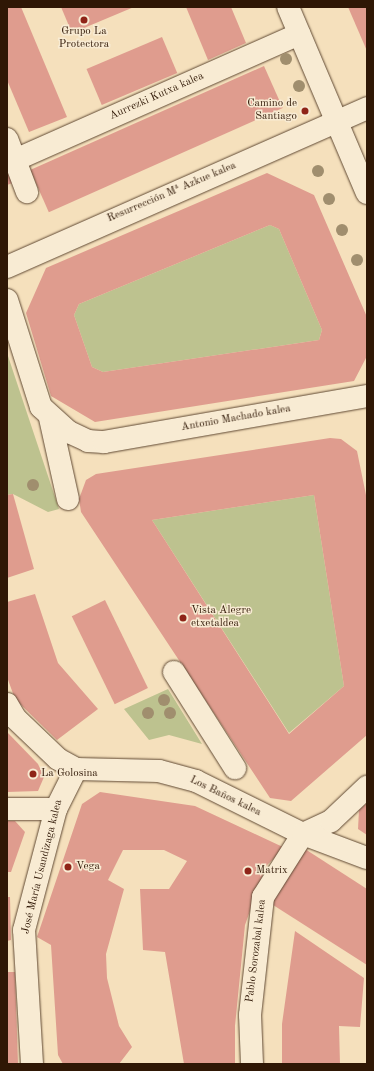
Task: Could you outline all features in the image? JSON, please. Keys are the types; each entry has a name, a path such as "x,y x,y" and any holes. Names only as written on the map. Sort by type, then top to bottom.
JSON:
{"street":[{"path":"288,7 367,193"},
{"name":"Aurrezki Kutxa kalea","path":"15,160 299,34"},
{"name":"Resurrección Mª Azkue kalea","path":"7,267 367,108"},
{"path":"7,139 27,192"},
{"path":"7,300 36,394 41,407 50,418 68,499"},
{"name":"Antonio Machado kalea","path":"50,418 88,441 104,442 367,396"},
{"path":"174,672 235,768"},
{"name":"Los Baños kalea","path":"7,704 15,718 58,759 76,769 158,771 196,781 303,834 367,858"},
{"name":"José María Usandizaga kalea","path":"32,1064 24,930 56,809 66,784 76,769"},
{"path":"303,834 331,821 367,787"},
{"path":"7,809 56,809"},
{"name":"Pablo Sorozabal kalea","path":"252,1064 250,1015 263,897 303,834"}],"green space":[{"path":"270,225 279,229 322,330 319,340 103,372 92,367 74,315 79,304"},
{"path":"7,353 59,509 48,512 13,494 7,495"},
{"path":"314,495 344,686 289,733 152,520"},
{"path":"168,689 202,744 169,735 149,740 124,709"}],"building":[{"path":"7,7 21,7 67,117 29,132 7,80"},
{"name":"Grupo La Protectora","path":"61,7 134,7 72,33"},
{"path":"186,7 231,7 246,43 208,60"},
{"path":"348,7 367,7 367,51"},
{"path":"162,37 177,73 102,105 87,69"},
{"path":"264,66 283,108 49,212 30,170"},
{"path":"7,162 15,182 7,185"},
{"path":"267,173 314,195 367,317 367,356 354,381 95,422 51,396 26,313 46,268","holes":["270,225 279,229 322,330 319,340 103,372 92,367 74,315 79,304"]},
{"name":"Vista Alegre etxetaldea","path":"330,438 341,439 357,451 367,500 367,735 291,801 270,798 81,512 79,499 86,480 96,474","holes":["314,495 344,686 289,734 152,520"]},
{"path":"13,494 34,569 7,578 7,495"},
{"path":"35,594 58,663 98,709 57,740 15,699 7,677 7,602"},
{"path":"105,600 148,688 115,704 72,616"},
{"path":"7,732 38,764 44,777 38,791 7,792"},
{"path":"100,792 195,806 285,848 266,866 245,925 235,1026 235,1064 184,1064 165,952 143,950 140,889 169,889 187,861 164,850 123,850 108,880 124,889 106,954 107,978 119,1026 132,1047 119,1064 63,1064 58,1055 51,945 37,937 82,804"},
{"path":"367,803 367,835 358,829 359,810"},
{"path":"7,821 15,821 25,832 11,872 7,872"},
{"path":"305,849 367,889 367,965 270,903"},
{"path":"7,897 10,897 11,940 7,941"},
{"path":"295,931 364,978 360,1027 339,1026 340,1064 282,1064 282,1024"},
{"path":"7,972 15,972 18,1064 7,1064"}],"place":[{"name":"Grupo La Protectora","path":"84,20"},
{"name":"Camino de Santiago","path":"305,111"},
{"name":"Vista Alegre etxetaldea","path":"183,618"},
{"name":"La Golosina","path":"33,774"},
{"name":"Vega","path":"68,867"},
{"name":"Matrix","path":"248,871"}]}
